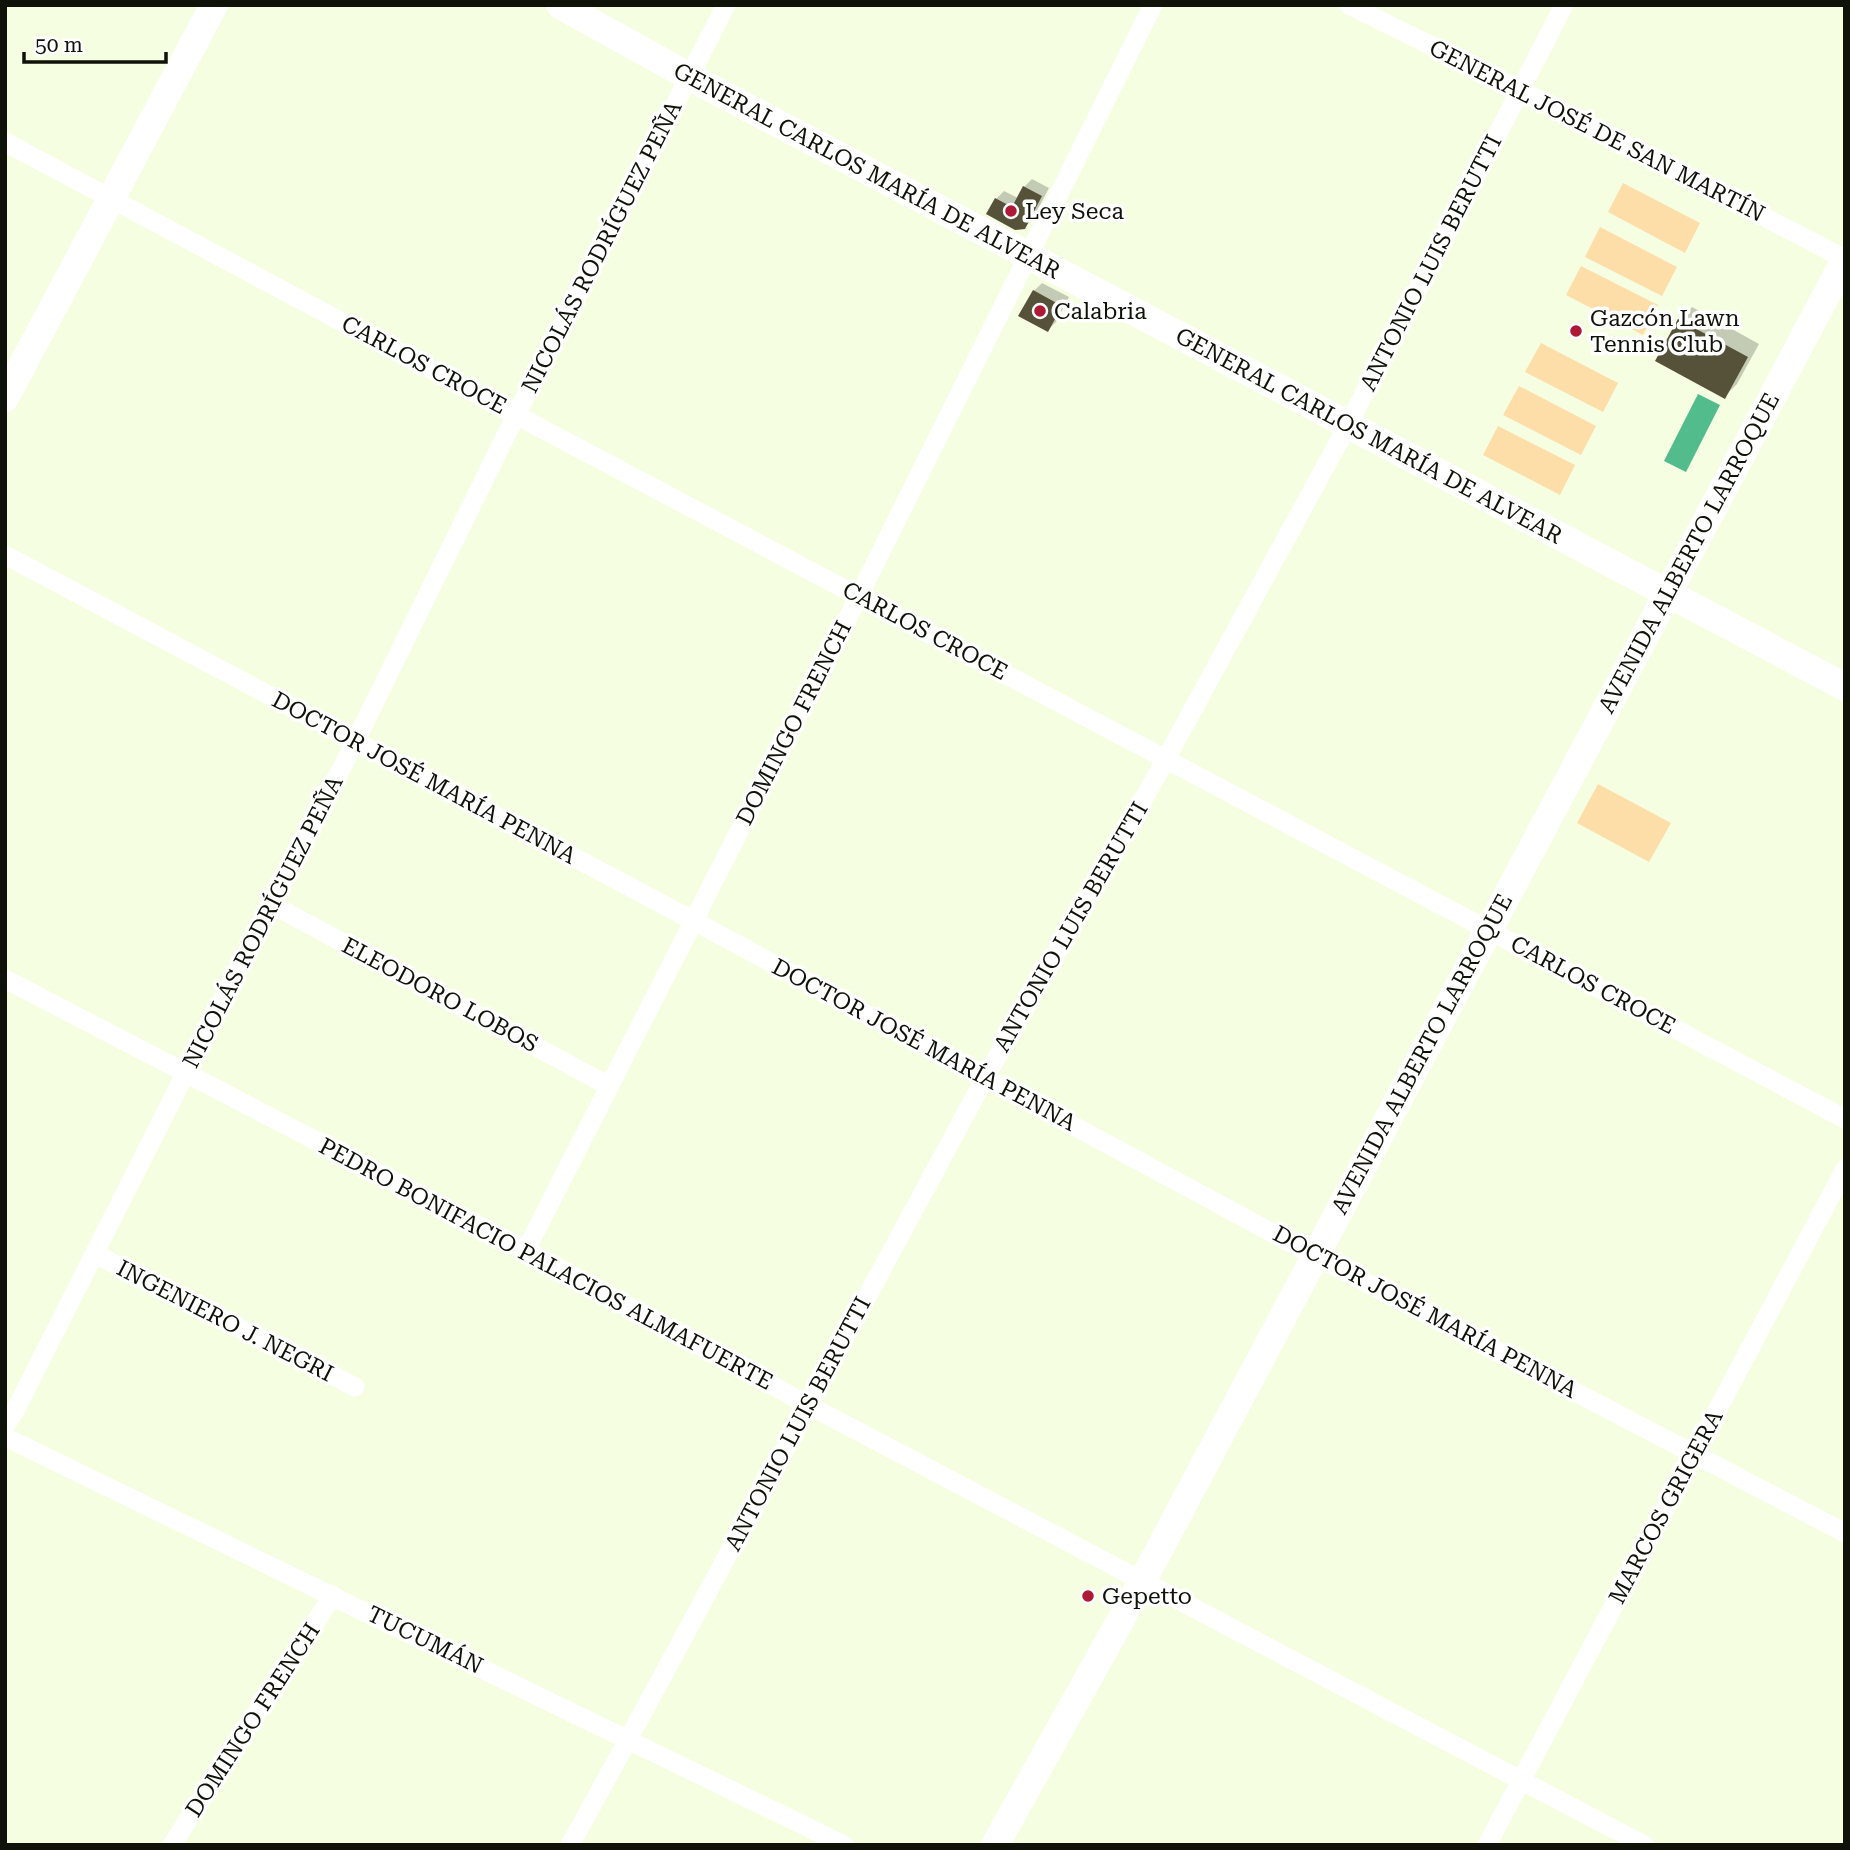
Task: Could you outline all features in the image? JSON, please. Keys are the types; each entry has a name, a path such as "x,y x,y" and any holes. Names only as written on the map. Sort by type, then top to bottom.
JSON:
{"street":[{"path":"5,398 214,5"},
{"name":"GENERAL CARLOS MARÍA DE ALVEAR","path":"560,5 690,77 1845,687"},
{"name":"NICOLÁS RODRÍGUEZ PEÑA","path":"5,1426 95,1255 355,741 516,415 726,5"},
{"name":"DOMINGO FRENCH","path":"526,1250 859,596 1153,5"},
{"name":"GENERAL JOSÉ DE SAN MARTÍN","path":"1349,5 1520,90 1845,259"},
{"name":"ANTONIO LUIS BERUTTI","path":"570,1845 985,1078 1166,760 1348,425 1564,5"},
{"name":"CARLOS CROCE","path":"5,142 1845,1119"},
{"name":"AVENIDA ALBERTO LARROQUE","path":"995,1845 1142,1582 1845,259"},
{"name":"DOCTOR JOSÉ MARÍA PENNA","path":"5,555 694,920 1315,1256 1845,1533"},
{"name":"ELEODORO LOBOS","path":"271,904 610,1086"},
{"name":"PEDRO BONIFACIO PALACIOS ALMAFUERTE","path":"5,979 526,1250 808,1405 1644,1845"},
{"name":"MARCOS GRIGERA","path":"1487,1845 1845,1169"},
{"name":"INGENIERO J. NEGRI","path":"95,1255 355,1387"},
{"name":"TUCUMÁN","path":"5,1437 844,1845"},
{"name":"DOMINGO FRENCH","path":"172,1845 333,1595"}],"shaded area":[{"path":"1623,183 1700,223 1685,253 1608,212"},
{"path":"1600,227 1677,267 1662,296 1585,257"},
{"path":"1581,266 1658,305 1643,335 1566,295"},
{"path":"1541,343 1618,383 1603,412 1525,372"},
{"path":"1519,386 1596,426 1581,455 1503,415"},
{"path":"1698,394 1720,405 1686,472 1664,461"},
{"path":"1498,426 1575,465 1560,495 1483,455"},
{"path":"1598,784 1671,823 1649,862 1577,823"}],"building":[{"name":"Ley Seca","path":"1023,186 1042,196 1025,229 1015,230 986,214 995,198 1012,207"},
{"name":"Calabria","path":"1033,290 1062,306 1048,332 1018,316"},
{"path":"1678,319 1748,357 1725,399 1655,361"}],"place":[{"name":"Ley Seca","path":"1011,211"},
{"name":"Calabria","path":"1040,311"},
{"name":"Gazcón Lawn Tennis Club","path":"1576,331"},
{"name":"Gepetto","path":"1088,1596"}]}
